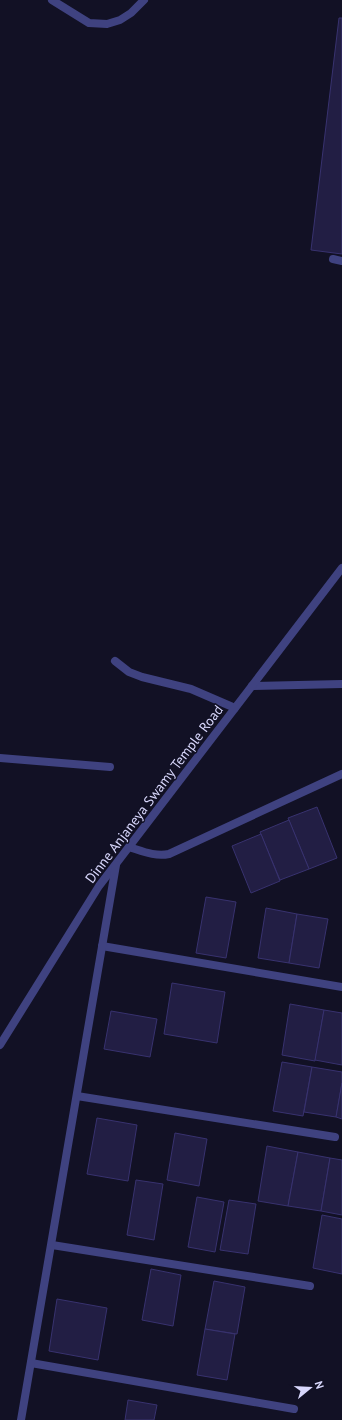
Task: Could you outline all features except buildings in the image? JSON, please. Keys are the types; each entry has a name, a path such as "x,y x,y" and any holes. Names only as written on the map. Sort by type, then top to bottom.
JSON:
{"street":[{"path":"52,0 89,24 107,24 120,20 131,13 144,0"},
{"path":"333,259 342,261"},
{"name":"Dinne Anjaneya Swamy Temple Road","path":"0,1045 99,886 116,862 342,568"},
{"path":"115,661 130,672 142,677 191,689 235,708"},
{"path":"252,686 342,684"},
{"path":"0,758 110,767"},
{"path":"129,847 161,856 169,854 342,774"},
{"path":"21,1420 116,862"},
{"path":"102,946 342,987"},
{"path":"77,1096 335,1137"},
{"path":"52,1245 310,1286"},
{"path":"31,1363 294,1409"}]}
